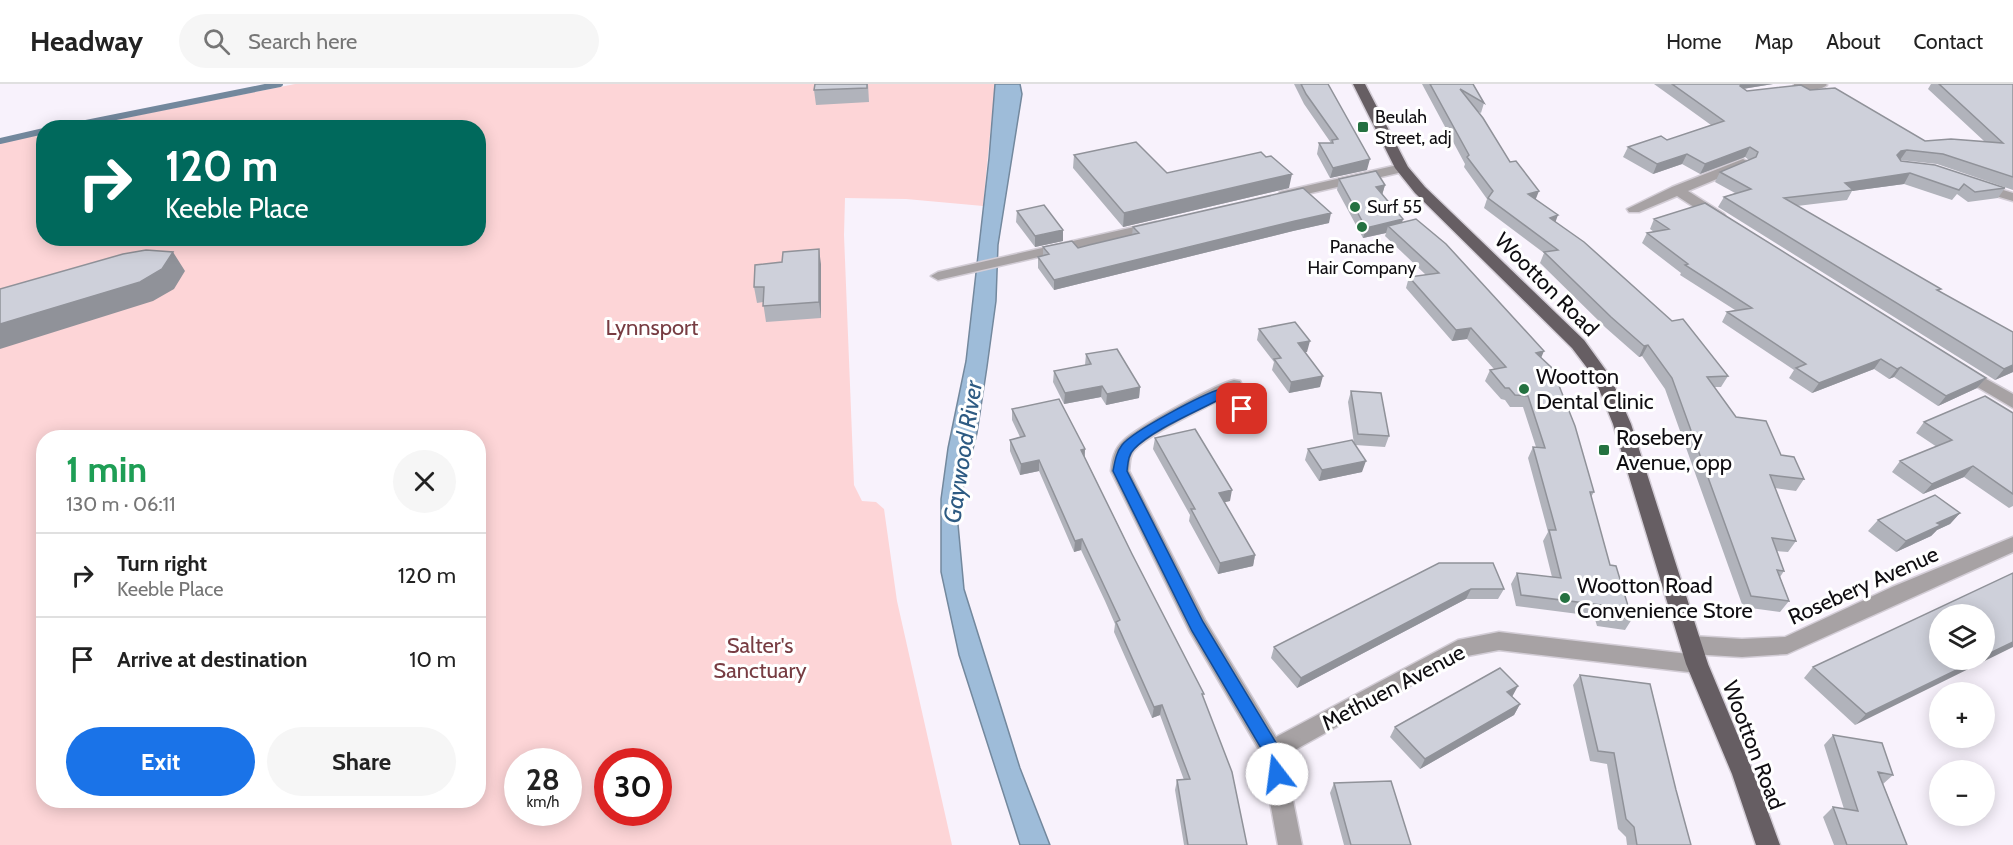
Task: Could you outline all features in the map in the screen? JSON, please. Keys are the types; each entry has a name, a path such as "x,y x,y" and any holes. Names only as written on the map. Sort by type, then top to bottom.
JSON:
{"main road":[{"name":"Wootton Road","path":"1359,84 1402,168 1420,190 1578,344 1602,376 1622,424 1694,654 1743,774 1768,845"}],"street":[{"path":"1793,87 1821,85"},
{"path":"1634,209 1744,163"},
{"path":"1276,197 1402,168"},
{"path":"1964,181 2013,197"},
{"path":"1677,190 1728,222"},
{"path":"946,275 1173,222"},
{"path":"1951,363 2013,402"},
{"path":"1242,409 1228,389 1145,434 1128,446 1122,456 1120,471 1197,626 1272,751 1290,845"},
{"name":"Rosebery Avenue","path":"1694,654 1787,645 2013,544"},
{"name":"Methuen Avenue","path":"1272,751 1458,650 1486,642 1694,654"}],"green space":[{"name":"Lynnsport","path":"295,84 995,84 983,206 906,199 845,198 844,235 854,485 862,501 876,502 884,509 897,601 952,845 0,845 0,143 36,135 36,246 486,246 486,120 114,120"}],"water":[{"name":"Gaywood River","path":"995,84 1020,84 1022,94 998,245 996,301 987,367 977,433 960,501 958,524 964,589 1020,768 1050,845 1020,845 959,655 941,572 941,499 948,448 966,361"}],"building":[{"path":"815,84 867,84 867,88 814,90"},
{"path":"1301,84 1328,84 1370,159 1333,168 1319,143 1333,143 1332,140 1338,139"},
{"path":"1430,84 1473,84 1484,103 1460,89 1483,118 1510,162 1516,161 1539,191 1528,194 1558,215 1550,218 1584,242 1672,321 1683,319 1728,376 1707,377 1736,417 1766,421 1781,455 1794,457 1804,479 1770,475 1796,541 1772,538 1784,571 1777,570 1789,601 1751,596 1672,378 1648,345 1644,346 1611,317 1544,252 1558,250 1488,198 1493,191 1467,157 1469,155"},
{"path":"1672,84 1742,84 1740,86 1747,91 1801,85 1810,90 1835,88 1925,141 1951,139 2003,143 1939,84 2013,84 2013,177 1943,154 1907,150 1897,155 1901,161 1935,165 2005,188 1975,192 1964,184 1959,190 1910,173 1845,183 1853,190 1784,198 1941,289 1937,290 2013,332 2013,365 2004,369 1724,197 1751,189 1720,172 1756,157 1758,152 1750,147 1705,164 1687,154 1657,164 1628,147 1661,136 1667,140 1724,121"},
{"path":"1136,142 1167,173 1261,152 1266,157 1271,156 1292,174 1124,213 1074,155"},
{"path":"1376,171 1385,185 1376,187 1403,219 1366,228 1339,179"},
{"path":"1303,188 1331,213 1054,280 1038,257 1049,254 1043,247 1072,241 1078,248 1139,233 1133,227"},
{"path":"1705,203 1986,378 1946,396 1901,367 1897,369 1881,359 1819,383 1796,368 1806,364 1727,312 1752,308 1685,265 1688,264 1647,233 1669,229 1654,219"},
{"path":"1044,205 1063,230 1035,236 1017,211"},
{"path":"1416,219 1446,244 1544,351 1536,353 1552,368 1575,426 1594,492 1590,492 1610,565 1616,566 1632,619 1604,615 1601,605 1521,595 1517,573 1561,578 1549,530 1556,530 1533,447 1545,448 1528,396 1515,395 1509,388 1505,388 1490,370 1506,367 1471,328 1456,330 1409,277 1439,273 1388,226"},
{"path":"819,249 819,302 763,306 764,287 754,287 755,265 782,262 783,252"},
{"path":"146,250 173,252 162,269 140,282 0,324 0,289 123,254"},
{"path":"1295,322 1310,341 1298,343 1323,376 1291,382 1274,359 1281,358 1259,329"},
{"path":"1117,349 1140,387 1107,394 1102,386 1065,393 1054,371 1091,364 1086,354"},
{"path":"1351,391 1381,393 1389,436 1358,434"},
{"path":"1985,396 2013,413 2013,494 1973,466 1932,484 1900,461 1952,440 1924,422"},
{"path":"1059,399 1085,449 1081,450 1132,554 1204,694 1202,694 1232,772 1247,845 1188,845 1177,780 1190,779 1162,705 1154,707 1116,622 1120,620 1082,539 1075,541 1039,460 1021,464 1010,440 1025,436 1012,409"},
{"path":"1195,429 1232,490 1219,493 1255,555 1220,563 1191,509 1195,509 1155,438"},
{"path":"1352,440 1366,461 1322,470 1308,449"},
{"path":"1935,495 1960,513 1937,523 1941,525 1906,541 1878,520"},
{"path":"1439,563 1493,563 1504,589 1471,589 1301,678 1274,647"},
{"path":"2013,573 2013,642 1995,651 1995,604 1947,604"},
{"path":"1929,612 1929,670 1956,670 1866,714 1813,667"},
{"path":"1500,668 1518,686 1507,692 1520,704 1425,759 1395,727"},
{"path":"1580,675 1650,684 1691,845 1637,845 1634,827 1626,819 1614,753 1598,751"},
{"path":"1833,735 1882,743 1893,775 1878,772 1907,845 1847,845 1833,807 1858,811"},
{"path":"1391,781 1411,845 1351,845 1334,783"}],"waterway":[{"path":"101,120 280,84"},
{"path":"0,141 36,133"}],"place":[{"name":"Beulah Street, adj","path":"1363,127"},
{"name":"Surf 55","path":"1355,207"},
{"name":"Panache Hair Company","path":"1362,227"},
{"name":"Wootton Dental Clinic","path":"1524,389"},
{"name":"Rosebery Avenue, opp","path":"1604,450"},
{"name":"Wootton Road Convenience Store","path":"1565,598"}],"route":[{"path":"1242,409 1221,393 1215,396 1145,434 1128,446 1122,456 1120,471 1197,626 1272,751 1277,774"}],"park label":[{"name":"Salter's Sanctuary","path":"760,658"}]}
